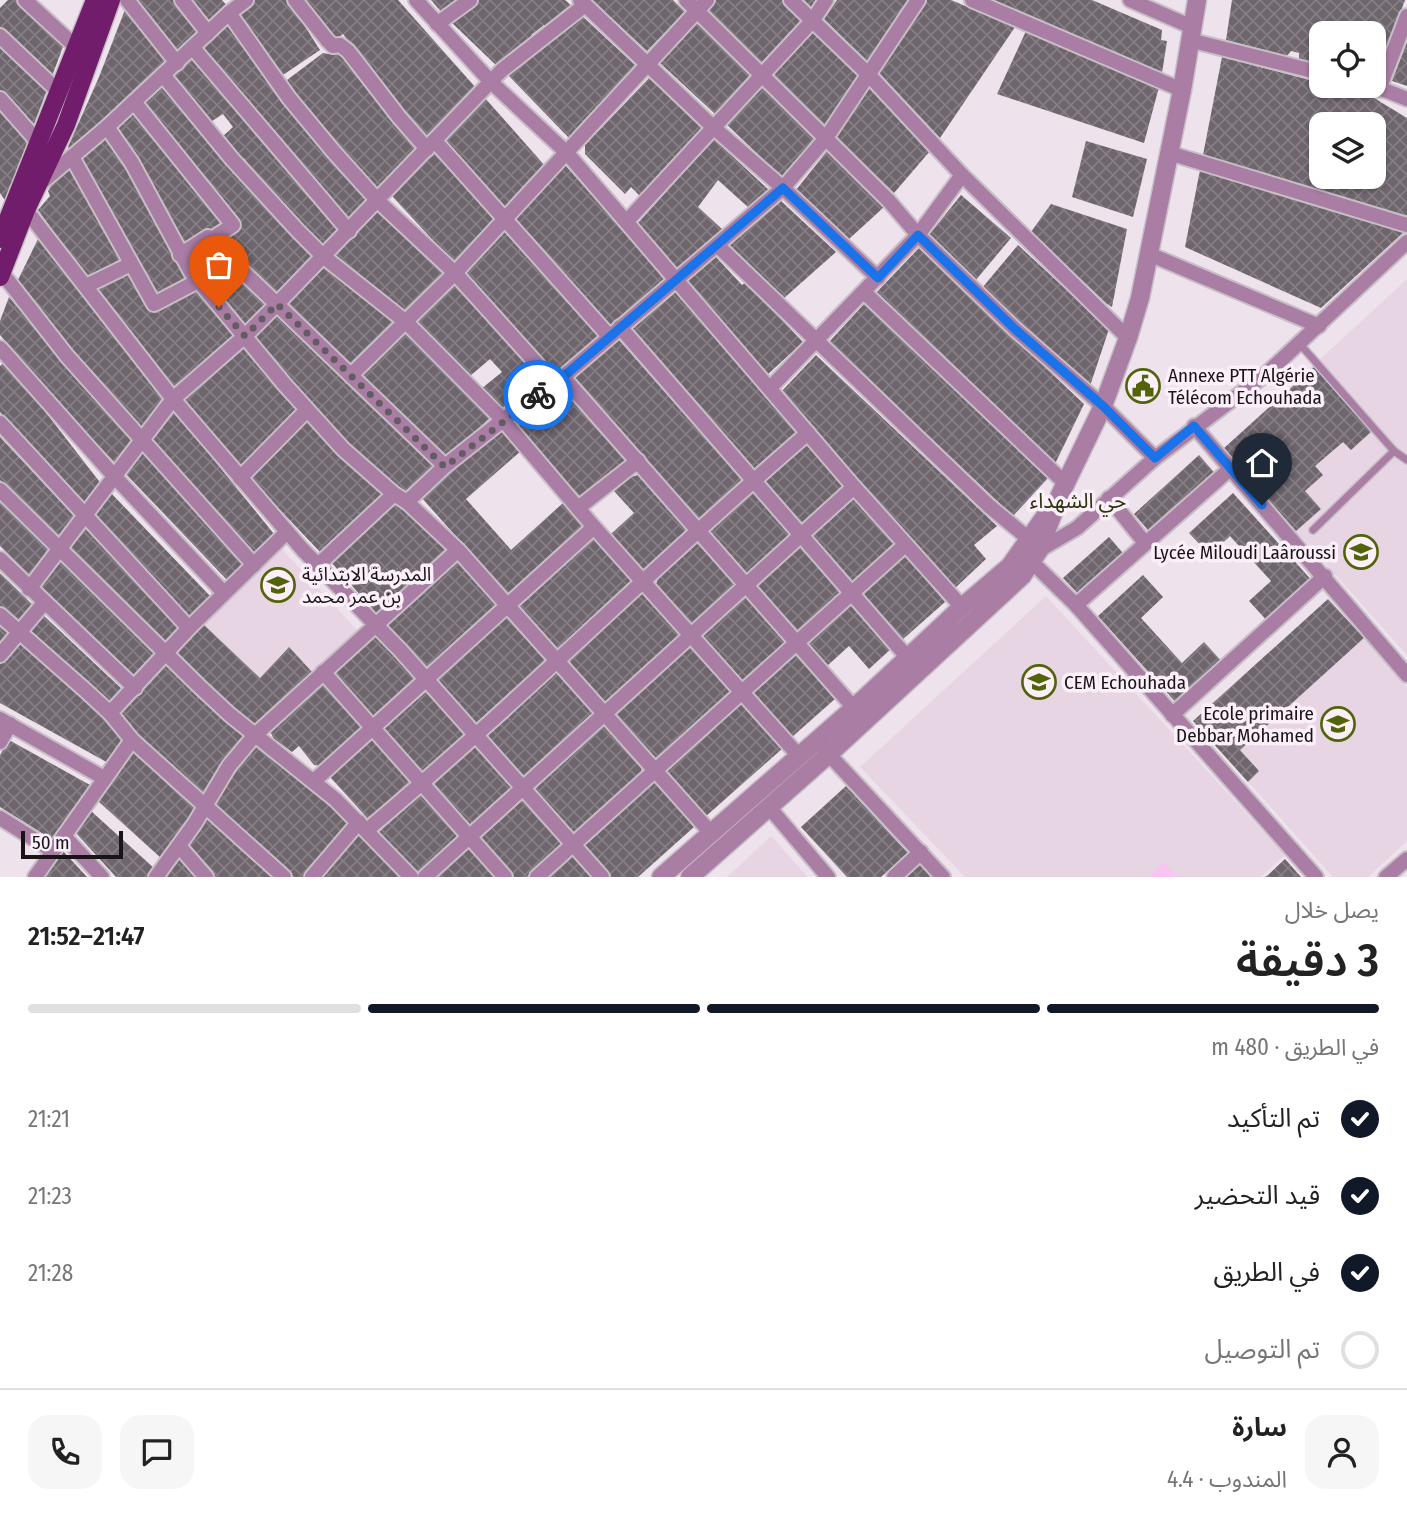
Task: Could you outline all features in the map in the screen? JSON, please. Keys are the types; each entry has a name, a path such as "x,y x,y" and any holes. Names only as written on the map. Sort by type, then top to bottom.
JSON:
{"main road":[{"path":"0,239 59,92 111,0"},
{"path":"1,275 12,209 39,185 66,125 84,51 89,3"}],"street":[{"path":"25,0 84,51"},
{"path":"127,0 177,63"},
{"path":"182,0 208,33"},
{"path":"295,0 327,40 348,51 398,117 431,145 615,331 908,658"},
{"path":"416,0 491,82 567,153 854,487 962,607"},
{"path":"437,24 470,0"},
{"path":"686,0 702,6 762,75 889,201 918,235 1016,330 1103,406 1155,458"},
{"path":"791,0 868,74 962,175 1128,338"},
{"path":"627,221 813,20 826,0"},
{"path":"318,565 400,498 559,381 783,188 827,138 918,0"},
{"path":"972,0 1182,90"},
{"path":"1130,0 1191,34 1309,69"},
{"path":"690,877 829,754 1022,576 1103,406 1128,338 1149,254 1197,0"},
{"path":"29,589 173,399 245,336 349,232 502,70 583,2 713,127 783,188 878,278"},
{"path":"39,185 107,127 236,5 289,98 378,201 455,274 638,461 854,708"},
{"path":"352,375 455,274 702,6"},
{"path":"1386,65 1407,16"},
{"path":"0,36 59,92"},
{"path":"193,48 349,232"},
{"path":"163,75 232,159 324,257 406,322 503,420 594,527 799,756"},
{"path":"1386,90 1407,99"},
{"path":"0,99 38,142"},
{"path":"134,102 233,225 212,239"},
{"path":"107,127 138,174 180,255 198,281 307,410 343,449 458,550 711,833"},
{"path":"1169,153 1407,225"},
{"path":"72,157 154,303 198,281"},
{"path":"770,388 918,235 962,175"},
{"path":"12,209 86,286 173,399 287,532 427,680 602,877"},
{"path":"180,255 208,237 212,239 445,467"},
{"path":"661,877 854,708 1010,566 1077,528 1155,458 1254,383 1300,344 1407,242"},
{"path":"717,245 1034,550 1076,605 1316,877"},
{"path":"1149,254 1319,326"},
{"path":"86,286 131,264"},
{"path":"1,275 140,440 254,565"},
{"path":"864,292 1063,490"},
{"path":"0,348 114,476 224,593"},
{"path":"240,478 307,410"},
{"path":"0,423 189,628"},
{"path":"1194,426 1407,675"},
{"path":"312,877 363,826 422,784 752,481 808,433"},
{"path":"578,508 638,461"},
{"path":"1076,605 1230,469"},
{"path":"425,877 854,487"},
{"path":"0,490 164,654 229,714 314,781 363,826 411,877"},
{"path":"1109,498 1145,543"},
{"path":"314,781 594,527"},
{"path":"110,713 189,628 287,532"},
{"path":"537,877 905,545"},
{"path":"156,877 206,805 229,766 255,734 458,550"},
{"path":"0,559 135,688"},
{"path":"1172,715 1325,576"},
{"path":"0,655 44,603"},
{"path":"0,615 110,713 132,740 284,877"},
{"path":"323,672 505,877"},
{"path":"0,742 5,722 104,778"},
{"path":"35,877 132,740"},
{"path":"816,740 943,877"},
{"path":"769,807 828,877"},
{"path":"0,818 53,851"},
{"path":"64,836 103,877"},
{"path":"179,846 206,877"},
{"path":"894,877 921,852"},
{"path":"1386,877 1407,859"}],"lane":[{"path":"1300,344 1394,451 1407,460"},
{"path":"1313,530 1394,451"}],"shaded area":[{"name":"Lycée Miloudi Laâroussi","path":"1407,279 1407,655 1223,449"},
{"name":"المدرسة الابتدائية بن عمر محمد","path":"280,547 358,631 313,673 288,647 260,678 201,622"},
{"name":"CEM Echouhada","path":"1046,596 1285,855 1261,877 965,877 860,767"},
{"name":"Ecole primaire Debbar Mohamed","path":"1364,638 1407,687 1407,841 1368,877 1333,877 1229,760"},
{"path":"771,836 808,877 727,877"},
{"path":"1164,862 1177,877 1149,877"}],"building":[{"path":"8,0 18,0 64,44 51,79 0,30 0,8"},
{"path":"136,0 176,0 201,32 178,53"},
{"path":"191,0 222,0 228,7 210,23"},
{"path":"255,0 288,0 320,50 280,77 238,13"},
{"path":"300,0 398,0 476,88 424,141 399,112 343,34 334,41"},
{"path":"431,0 462,0 443,14"},
{"path":"478,0 565,0 573,7 547,28 544,25 531,35 534,38 498,67 450,21"},
{"path":"592,0 673,0 685,12 647,51"},
{"path":"716,0 783,0 802,19 761,63 707,10"},
{"path":"804,0 816,0 812,8"},
{"path":"837,0 908,0 867,61 824,19"},
{"path":"927,0 951,0 1015,27 940,138 879,73"},
{"path":"990,0 1092,0 1162,30 1161,40 1167,41 1162,73"},
{"path":"1232,0 1405,0 1386,52 1386,21 1309,21 1309,61 1299,59 1299,53 1291,51 1287,56 1226,40"},
{"path":"126,7 169,63 72,152 68,147"},
{"path":"580,14 636,66 569,138 507,74"},
{"path":"230,22 370,201 349,224 201,49"},
{"path":"697,23 750,75 715,114 660,63"},
{"path":"813,30 858,76 824,126 773,75"},
{"path":"1026,31 1159,87 1144,143 997,94"},
{"path":"1407,42 1407,86 1392,81"},
{"path":"2,45 47,90 34,124 0,91"},
{"path":"341,50 419,147 377,193 288,90 287,80 323,53 334,55"},
{"path":"193,56 342,232 323,250 246,165 248,164 244,158 242,160 222,137 233,127 223,114 209,123 173,74"},
{"path":"1222,57 1309,80 1309,98 1374,98 1407,118 1407,218 1313,189 1386,189 1386,112 1309,112 1309,188 1203,155"},
{"path":"649,78 702,128 640,196 631,187 625,194 585,154 585,145"},
{"path":"164,82 275,211 272,214 316,257 280,300 215,238 239,224 143,103"},
{"path":"762,87 815,139 784,179 727,125"},
{"path":"869,88 930,151 894,193 836,137"},
{"path":"484,97 546,167 505,210 443,140"},
{"path":"139,106 228,226 184,249 170,215 117,126"},
{"path":"0,110 27,143 6,202 0,193"},
{"path":"111,132 147,199 170,250 191,281 158,298 136,264 106,203 80,161"},
{"path":"714,139 770,191 749,208 718,180 698,207 723,230 676,269 638,223"},
{"path":"1086,141 1147,159 1133,217 1072,197"},
{"path":"434,150 496,220 455,264 391,195"},
{"path":"827,151 884,207 849,239 796,190"},
{"path":"565,165 666,278 610,329 513,220"},
{"path":"72,167 94,213 124,263 88,279 38,210 50,196 48,191 54,180"},
{"path":"1200,170 1405,231 1321,308 1185,247"},
{"path":"961,195 1011,238 975,281 928,236"},
{"path":"781,201 836,252 783,299 727,246"},
{"path":"1051,204 1127,229 1112,307 1031,232"},
{"path":"376,210 446,276 406,315 332,256"},
{"path":"504,230 600,338 557,374 463,273"},
{"path":"39,237 166,400 142,432 65,343 17,282"},
{"path":"209,240 270,305 245,327 209,287 187,255"},
{"path":"1018,245 1109,329 1089,389 982,288"},
{"path":"919,248 1084,404 1054,466 874,295"},
{"path":"715,256 742,285 746,282 803,342 766,376 686,280"},
{"path":"324,264 397,324 350,367 285,305"},
{"path":"129,272 152,308 193,287 236,335 175,392 94,287"},
{"path":"454,282 541,376 500,410 481,389 502,372 490,359 470,376 415,320"},
{"path":"677,291 797,431 753,471 630,331"},
{"path":"9,297 135,441 117,465 50,395 0,335 0,321"},
{"path":"865,303 1049,477 1013,516 829,342"},
{"path":"279,313 438,465 405,495 337,435 254,335"},
{"path":"404,332 491,417 446,458 358,374"},
{"path":"619,340 743,480 698,521 573,379"},
{"path":"242,342 300,411 242,470 181,398"},
{"path":"816,355 997,526 974,545 986,559 954,589 781,392"},
{"path":"6,361 102,485 85,508 0,412 0,366"},
{"path":"1314,367 1372,431 1351,450 1343,442 1315,466 1323,475 1305,491 1321,509 1296,531 1223,449"},
{"path":"562,389 627,462 584,497 579,497 516,427"},
{"path":"171,407 274,534 254,554 148,438"},
{"path":"305,418 326,442 384,495 320,552 248,476"},
{"path":"500,426 521,451 466,499 511,550 564,502 586,527 509,596 421,497"},
{"path":"0,437 77,519 60,540 0,480"},
{"path":"806,442 845,486 802,526 762,481"},
{"path":"141,447 249,559 228,581 123,471"},
{"path":"1199,455 1219,478 1154,537 1134,514"},
{"path":"638,475 688,531 644,570 611,534 634,513 614,491 631,477"},
{"path":"108,490 212,598 192,620 91,513"},
{"path":"752,491 791,536 747,576 708,532"},
{"path":"1233,493 1315,584 1270,624 1249,601 1271,581 1230,536 1210,555 1189,533"},
{"path":"855,497 894,543 852,583 811,537"},
{"path":"0,500 52,552 32,578 0,546"},
{"path":"395,504 419,521 448,549 377,614 331,562"},
{"path":"82,525 182,630 167,646 66,546"},
{"path":"594,536 633,580 556,650 517,606"},
{"path":"1109,537 1129,560 1084,600 1063,578"},
{"path":"697,541 736,585 693,625 656,584 659,576"},
{"path":"800,546 841,592 797,632 756,586"},
{"path":"905,555 945,602 902,640 862,594"},
{"path":"58,557 157,656 135,680 38,584"},
{"path":"458,560 498,606 429,668 422,665 386,624"},
{"path":"0,573 36,608 20,626 0,609"},
{"path":"1143,575 1163,597 1141,618 1182,663 1204,642 1225,665 1179,706 1098,616"},
{"path":"643,591 682,635 605,705 566,661"},
{"path":"746,596 786,642 743,682 702,636"},
{"path":"1328,599 1364,638 1240,750 1259,771 1248,782 1193,721"},
{"path":"851,603 891,649 869,669 849,646 827,666 806,643"},
{"path":"42,614 124,691 111,704 27,632"},
{"path":"506,615 546,660 475,724 436,680"},
{"path":"0,620 14,632 0,650"},
{"path":"201,622 260,678 289,647 313,673 255,727 173,652"},
{"path":"378,633 418,679 373,720 332,674"},
{"path":"19,639 100,709 127,741 110,764 0,703 0,660"},
{"path":"691,646 732,691 655,761 614,716"},
{"path":"796,652 836,698 792,737 751,692"},
{"path":"163,662 244,737 203,797 155,753 117,710"},
{"path":"555,670 595,714 524,779 484,735"},
{"path":"324,681 365,726 320,766 314,765 299,746 292,752 274,739 269,730"},
{"path":"428,690 467,734 421,775 382,730"},
{"path":"741,701 783,748 705,817 664,772"},
{"path":"604,725 642,768 640,775 574,836 533,790"},
{"path":"375,737 414,781 370,821 330,777"},
{"path":"9,740 90,785 53,840 0,807 0,755"},
{"path":"254,744 352,824 307,877 294,877 213,805"},
{"path":"476,744 514,787 469,828 431,785"},
{"path":"133,751 196,807 161,858 98,801"},
{"path":"654,781 694,827 638,877 610,877 582,845"},
{"path":"846,786 908,853 881,877 847,877 801,827"},
{"path":"423,792 461,835 418,874 379,832"},
{"path":"524,798 565,844 527,877 512,877 478,839"},
{"path":"91,811 154,868 148,877 116,877 75,832"},
{"path":"206,815 275,877 215,877 185,844"},
{"path":"358,832 400,877 320,877"},
{"path":"471,846 499,877 435,877"},
{"path":"63,851 87,877 44,877"},
{"path":"573,853 594,877 546,877"},
{"path":"178,855 198,877 163,877"},
{"path":"1285,859 1301,877 1265,877 1268,875"},
{"path":"920,865 931,877 906,877"}],"way so far":[{"path":"219,307 245,336 277,304 445,467 538,395"}],"place":[{"name":"Annexe PTT Algérie Télécom Echouhada","path":"1143,386"},
{"name":"Lycée Miloudi Laâroussi","path":"1361,552"},
{"name":"المدرسة الابتدائية بن عمر محمد","path":"278,585"},
{"name":"CEM Echouhada","path":"1039,682"},
{"name":"Ecole primaire Debbar Mohamed","path":"1338,724"}],"district":[{"name":"حي الشهداء","path":"1078,501"}],"route":[{"path":"538,395 563,377 783,188 878,278 918,235 1016,330 1103,406 1155,458 1194,426 1262,505"}]}
